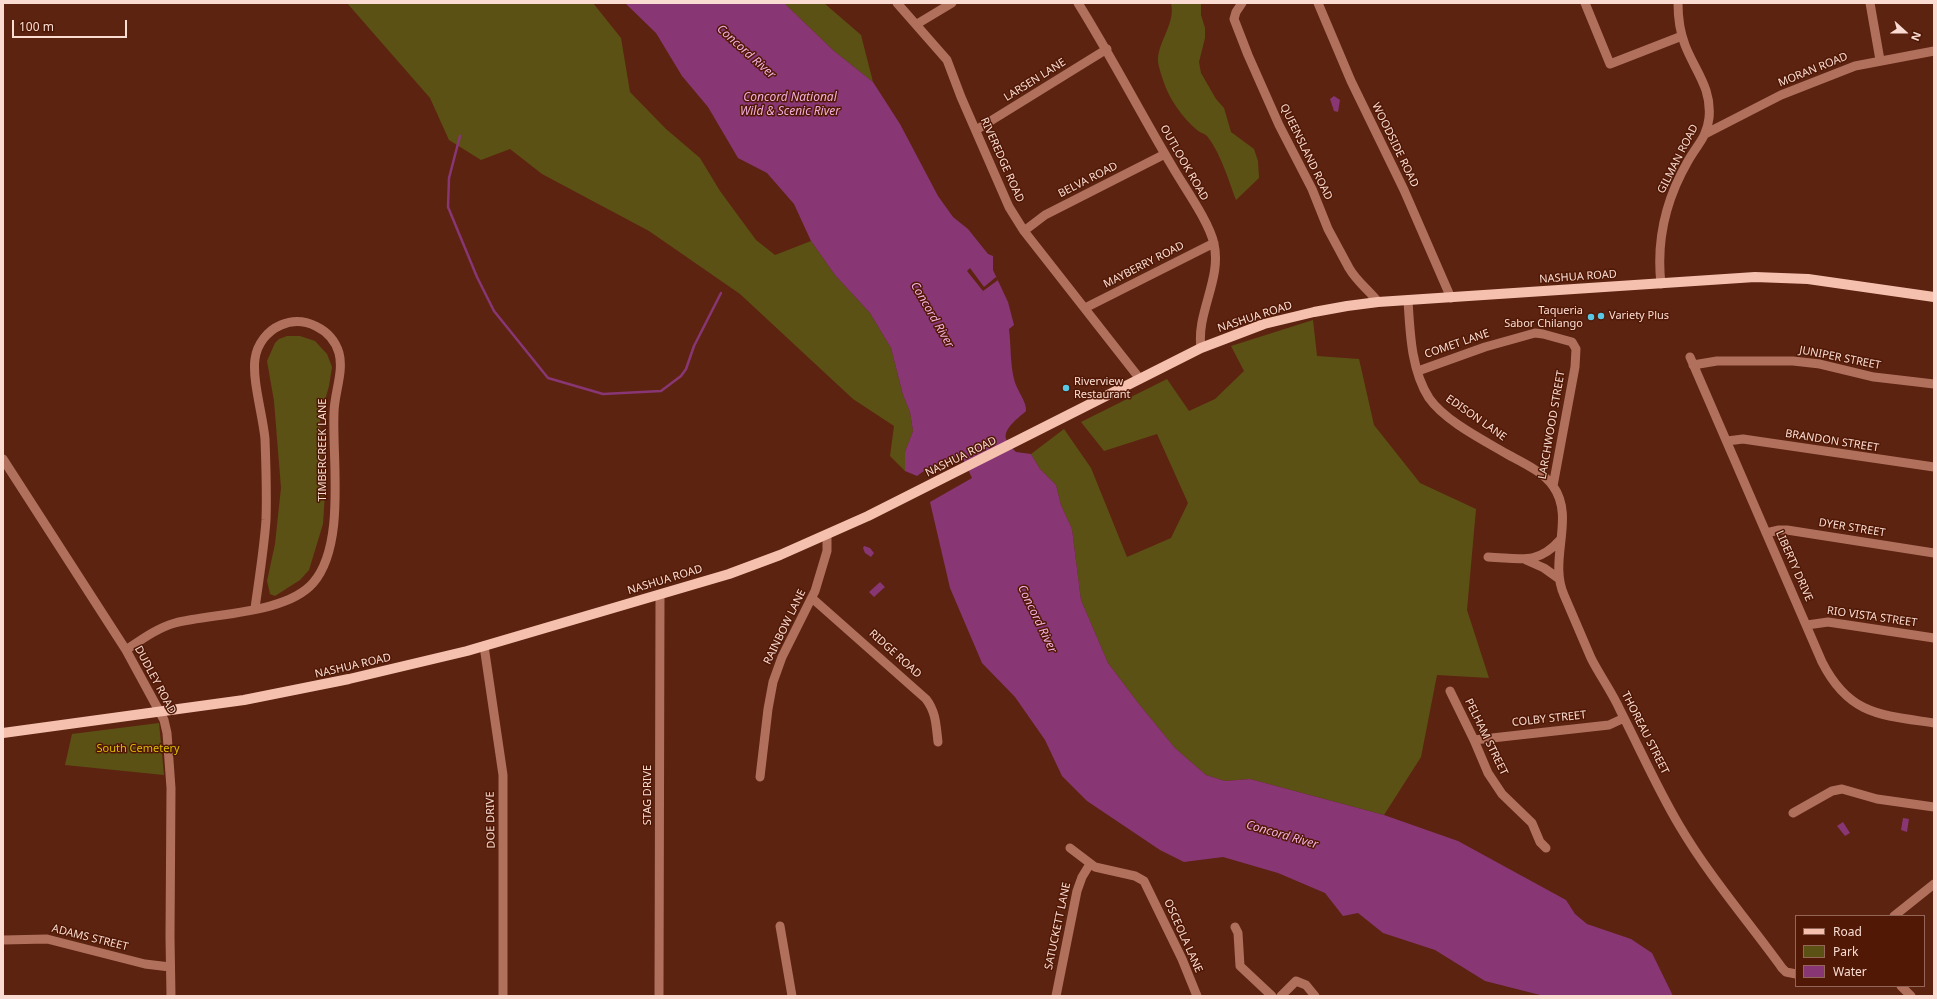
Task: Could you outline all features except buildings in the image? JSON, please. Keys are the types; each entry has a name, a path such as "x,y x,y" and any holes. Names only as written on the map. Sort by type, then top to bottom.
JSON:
{"main road":[{"name":"NASHUA ROAD","path":"3,733 244,700 390,670 484,646 729,574 827,535 1020,441 1201,348 1248,329 1280,319 1321,310 1378,302 1748,277 1791,278 1934,297"}],"street":[{"name":"RIVEREDGE ROAD","path":"897,3 947,60 961,97 1009,207 1024,231 1086,308 1140,379"},
{"path":"917,24 952,3"},
{"name":"OUTLOOK ROAD","path":"1078,3 1107,49 1165,154 1201,215 1214,243 1214,270 1201,332 1201,348"},
{"name":"QUEENSLAND ROAD","path":"1242,3 1236,12 1234,19 1276,118 1312,189 1328,229 1351,272 1359,283 1371,293 1378,302"},
{"name":"WOODSIDE ROAD","path":"1318,3 1351,80 1404,190 1451,298"},
{"path":"1585,3 1610,64 1682,36"},
{"name":"GILMAN ROAD","path":"1661,284 1660,256 1662,230 1667,208 1671,196 1688,161 1707,133 1710,109 1709,95 1682,36 1678,3"},
{"path":"1870,3 1880,60"},
{"name":"LARSEN LANE","path":"976,130 1107,49"},
{"name":"MORAN ROAD","path":"1707,133 1782,95 1855,66 1880,60 1934,51"},
{"name":"BELVA ROAD","path":"1024,231 1045,215 1165,154"},
{"name":"MAYBERRY ROAD","path":"1086,308 1214,243"},
{"name":"EDISON LANE","path":"1408,300 1411,339 1418,371 1428,396 1439,409 1474,434 1535,470 1553,486"},
{"name":"TIMBERCREEK LANE","path":"126,650 155,632 176,623 255,608 287,601 299,595 312,584 322,569 332,535 336,500 334,414 340,362 336,347 328,335 316,326 302,322 288,323 274,329 263,339 255,359 255,374 264,432 266,512 255,608"},
{"name":"COMET LANE","path":"1418,371 1485,347 1532,334 1543,334 1569,341 1574,344"},
{"name":"LARCHWOOD STREET","path":"1560,540 1562,510 1553,486 1575,367 1576,349 1574,344"},
{"name":"JUNIPER STREET","path":"1691,361 1793,361 1820,364 1874,377 1934,384"},
{"name":"LIBERTY DRIVE","path":"1691,361 1727,440 1827,672 1847,697 1865,709 1883,715 1934,723"},
{"name":"BRANDON STREET","path":"1727,440 1743,439 1934,467"},
{"name":"DUDLEY ROAD","path":"3,459 126,650 160,712 167,734 172,788 171,996"},
{"name":"DYER STREET","path":"1766,533 1787,530 1934,553"},
{"name":"RAINBOW LANE","path":"760,777 768,709 773,682 784,652 812,598 827,551 827,535"},
{"path":"1526,560 1548,552 1560,540"},
{"name":"THOREAU STREET","path":"1560,540 1558,578 1564,595 1592,659 1679,826 1747,922 1782,968 1795,974"},
{"path":"1488,557 1526,560 1544,568 1558,578"},
{"name":"STAG DRIVE","path":"659,996 660,595"},
{"name":"RIDGE ROAD","path":"812,598 926,699 933,708 936,718 938,742"},
{"name":"RIO VISTA STREET","path":"1807,625 1828,622 1934,638"},
{"name":"DOE DRIVE","path":"484,646 503,775 503,996"},
{"name":"PELHAM STREET","path":"1450,691 1474,740 1482,762 1495,785 1507,799 1528,818 1535,828 1540,842 1546,848"},
{"name":"COLBY STREET","path":"1474,740 1609,725 1624,718"},
{"path":"1793,813 1826,794 1842,789 1877,799 1934,807"},
{"path":"1070,848 1090,864"},
{"name":"OSCEOLA LANE","path":"1090,864 1101,869 1135,876 1146,885 1182,959 1197,996"},
{"name":"SATUCKETT LANE","path":"1056,996 1077,891 1082,877 1090,864"},
{"path":"1895,915 1934,884"},
{"path":"780,926 792,996"},
{"path":"1235,927 1238,933 1240,966 1272,996"},
{"name":"ADAMS STREET","path":"3,940 47,939 145,964 170,967"},
{"path":"1281,996 1296,981 1302,983 1315,996"},
{"path":"1902,987 1911,996"}],"green space":[{"path":"347,3 593,3 621,38 630,92 666,129 700,158 720,191 756,240 775,255 811,241 835,275 870,313 891,348 903,395 910,412 913,431 905,452 905,471 890,456 894,426 853,399 740,294 649,231 542,174 510,149 481,160 449,140 430,98"},
{"path":"784,3 824,3 861,35 873,82 834,51"},
{"path":"1171,3 1201,3 1201,15 1205,28 1205,38 1199,62 1201,73 1216,99 1224,108 1231,132 1254,149 1258,161 1259,178 1236,200 1224,167 1212,143 1207,136 1197,130 1186,119 1172,101 1159,69 1158,55 1171,18"},
{"path":"1313,320 1317,356 1359,359 1374,425 1420,483 1476,509 1467,610 1489,678 1437,675 1421,757 1384,815 1250,779 1225,781 1206,775 1175,748 1108,663 1081,600 1072,529 1061,505 1056,485 1040,469 1031,454 1064,429 1091,468 1127,557 1171,538 1188,503 1157,434 1104,451 1081,422 1167,379 1189,411 1215,399 1244,371 1231,346"},
{"path":"287,336 300,336 315,341 327,354 332,367 329,386 320,418 322,479 325,493 323,524 309,570 300,580 275,596 270,594 267,581 275,544 281,488 274,401 267,361 275,343 279,339"},
{"name":"South Cemetery","path":"159,723 164,775 65,765 72,734"}],"water":[{"name":"Concord National Wild & Scenic River","path":"625,3 784,3 834,51 873,82 900,124 938,196 953,217 968,229 988,254 993,256 993,270 1008,302 1014,325 1009,329 1012,367 1015,383 1026,407 1026,411 1009,427 1006,439 1009,445 1016,452 1031,454 1040,469 1056,485 1061,505 1072,529 1081,600 1108,663 1175,748 1206,775 1225,781 1250,779 1384,815 1458,841 1566,900 1575,914 1587,924 1631,939 1652,953 1673,996 1544,996 1485,981 1435,950 1383,933 1358,913 1343,916 1325,893 1278,873 1223,857 1184,862 1160,850 1087,801 1062,776 1045,740 1015,697 982,663 950,588 930,502 972,478 963,459 959,455 928,468 917,476 905,471 905,452 913,431 910,412 903,395 891,348 870,313 835,275 811,241 794,204 767,173 738,158 708,107 682,76 656,33"},
{"path":"1334,96 1340,100 1338,112 1334,111 1330,99"},
{"path":"864,546 870,548 874,553 871,557 865,553 863,548"},
{"path":"880,582 885,587 874,597 869,592"},
{"path":"1903,818 1909,819 1907,832 1901,830"},
{"path":"1843,822 1850,833 1845,836 1837,826"}],"pier":[{"path":"970,268 984,287 996,277 998,280 983,291 967,271"}],"waterway":[{"path":"460,136 449,178 448,207 477,277 494,311 548,378 603,394 661,391 681,376 686,369 694,346 721,293"}],"place":[{"name":"Variety Plus","path":"1601,316"},
{"name":"Taqueria Sabor Chilango","path":"1591,317"},
{"name":"Riverview Restaurant","path":"1066,388"}],"water label":[{"name":"Concord River","path":"746,52"},
{"name":"Concord River","path":"932,315"},
{"name":"Concord River","path":"1037,619"},
{"name":"Concord River","path":"1282,835"}]}
